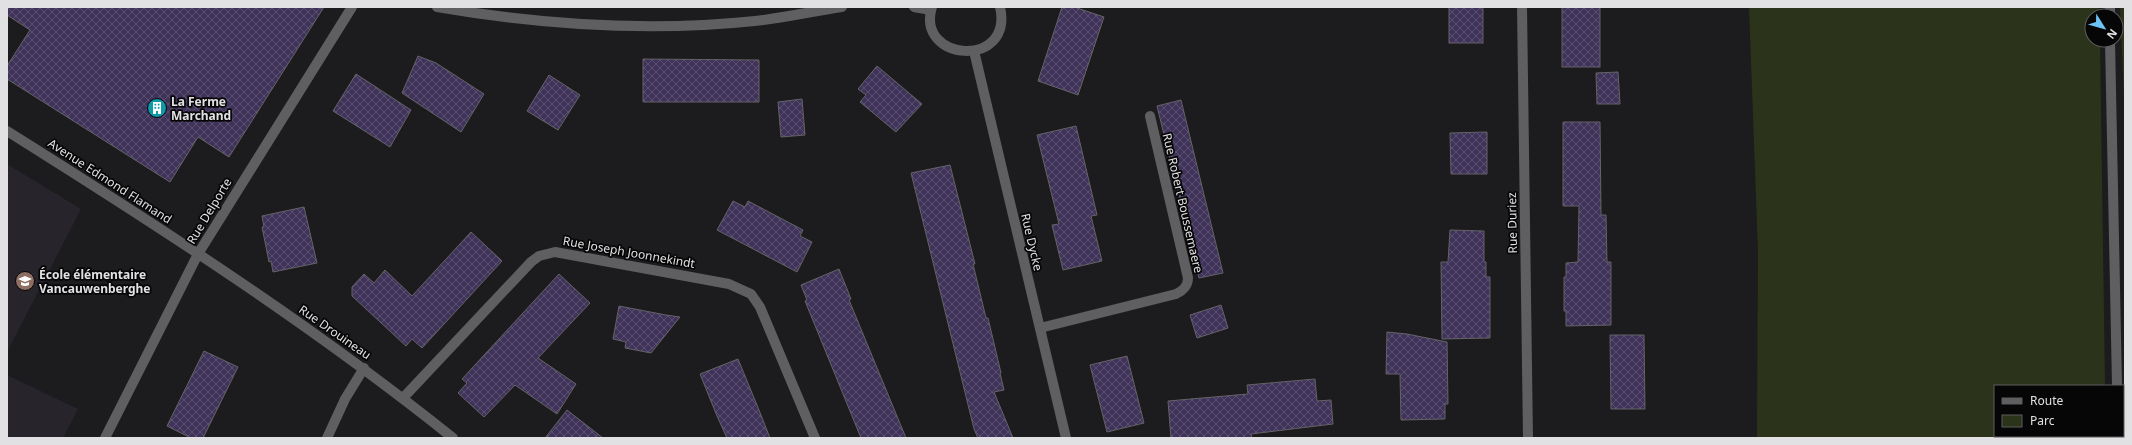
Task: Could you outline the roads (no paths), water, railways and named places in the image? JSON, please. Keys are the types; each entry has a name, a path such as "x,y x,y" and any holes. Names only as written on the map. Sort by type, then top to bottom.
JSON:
{"street":[{"name":"Rue Delporte","path":"105,438 198,254 352,7"},
{"path":"437,7 537,21 654,26 754,21 842,7"},
{"path":"914,7 932,8 932,27 941,42 957,51 974,51 986,46 998,32 1001,19 1000,7"},
{"name":"Rue Duriez","path":"1522,7 1528,438"},
{"path":"2110,48 2117,385"},
{"name":"Rue Dycke","path":"974,51 1066,438"},
{"name":"Rue Robert Boussemaere","path":"1040,328 1176,294 1182,291 1186,284 1188,278 1150,116"},
{"name":"Avenue Edmond Flamand","path":"7,132 198,254"},
{"name":"Rue Joseph Joonnekindt","path":"403,398 531,262 539,256 555,252 729,284 751,294 760,307 815,438"},
{"name":"Rue Drouineau","path":"198,254 364,368 453,438"},
{"path":"327,438 345,399 364,368"}],"place":[{"name":"La Ferme Marchand","path":"157,108"},
{"name":"École élémentaire Vancauwenberghe","path":"25,281"}]}
